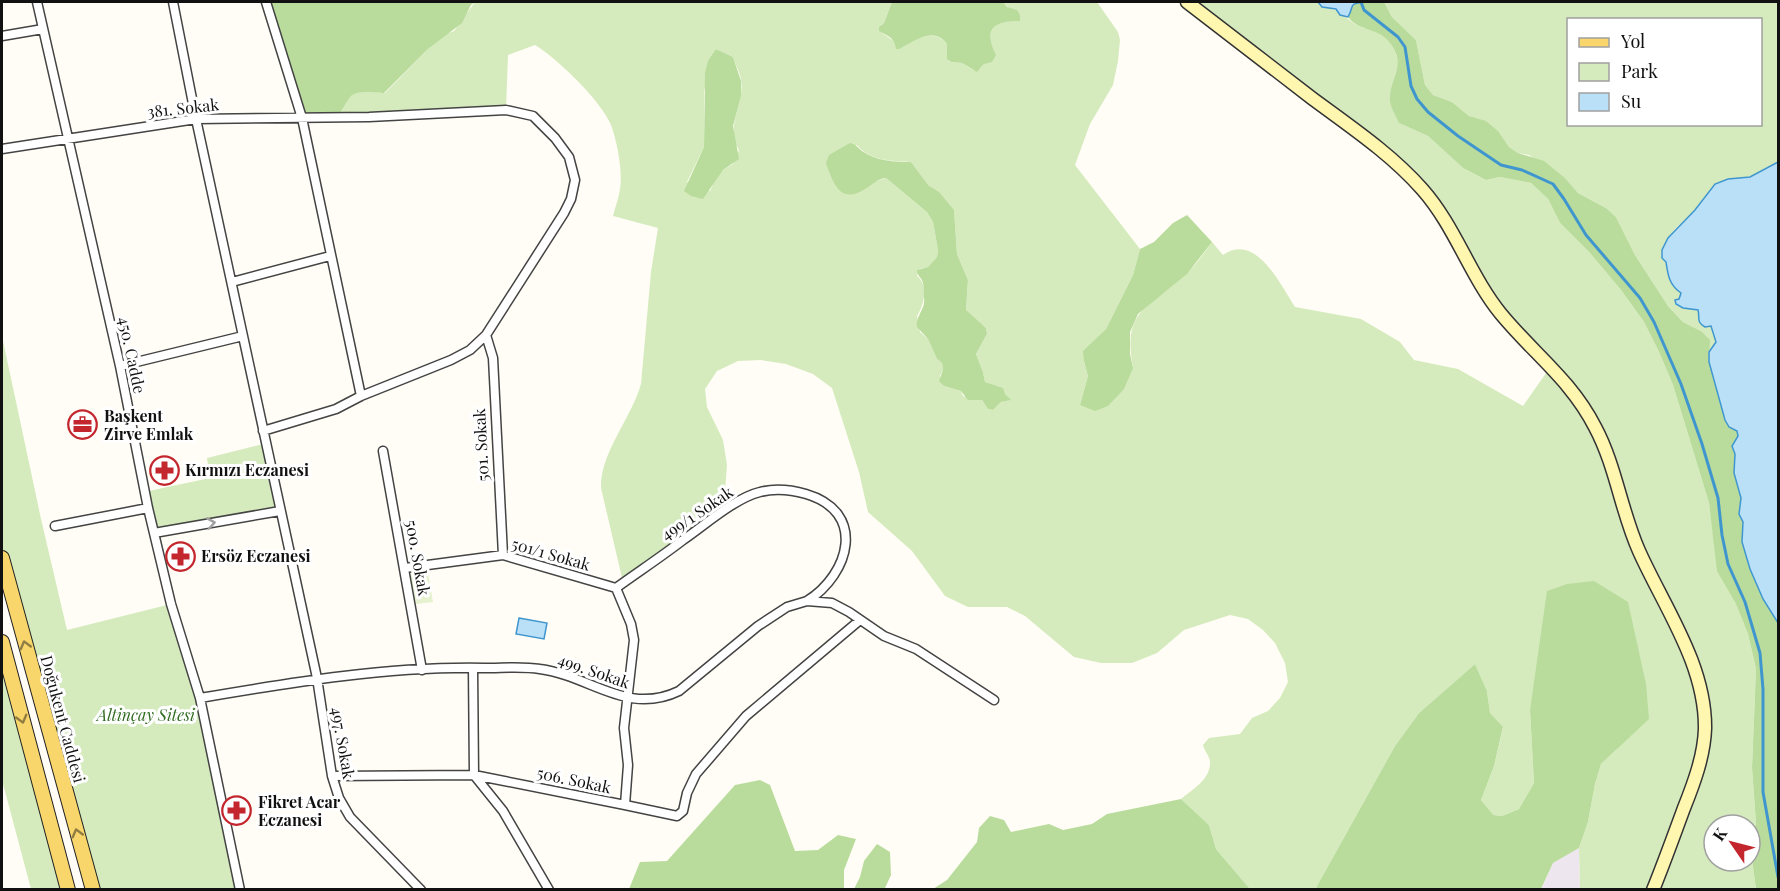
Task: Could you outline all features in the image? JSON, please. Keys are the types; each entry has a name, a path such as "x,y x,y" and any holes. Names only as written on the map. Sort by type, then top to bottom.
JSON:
{"main road":[{"name":"Doğukent Caddesi","path":"2,558 93,890"},
{"path":"2,642 68,890"}],"street":[{"name":"450. Cadde","path":"37,2 120,366 148,508 171,604 200,698 240,890"},
{"name":"497. Sokak","path":"173,2 196,119 317,678 332,776 339,798 350,817 421,890"},
{"path":"266,2 302,118 361,396"},
{"path":"1187,2 1371,143 1410,176 1425,192 1452,232 1499,312 1578,397 1596,429 1612,466 1638,548 1694,669 1705,726 1704,749 1692,788 1653,890"},
{"path":"2,36 43,29"},
{"name":"381. Sokak","path":"2,149 196,119 369,117 506,110 533,116 555,138 569,157 574,180 571,199 486,335 470,350 451,360 361,396 336,409 263,431"},
{"path":"232,282 330,255"},
{"name":"501. Sokak","path":"486,335 493,358 503,555"},
{"path":"120,366 243,336"},
{"name":"500. Sokak","path":"383,452 422,670"},
{"name":"499/1 Sokak","path":"616,588 736,503 760,492 786,490 812,496 827,504 835,511 844,526 847,541 844,557 831,578 821,592 807,601"},
{"path":"55,526 148,508"},
{"path":"154,533 280,511"},
{"name":"501/1 Sokak","path":"405,568 503,555 616,588"},
{"name":"506. Sokak","path":"332,776 474,774 625,806 628,765 624,728 634,640 631,624 616,588"},
{"path":"807,601 832,603 884,636 916,649 994,700"},
{"name":"499. Sokak","path":"200,698 317,678 473,668 540,669 581,679 626,698 639,700 664,698 679,691 764,622 788,607 807,601"},
{"path":"625,806 678,816 683,812 687,793 696,774 746,716 860,620"},
{"path":"473,668 474,774 503,811 549,890"}],"shaded area":[{"path":"1579,848 1580,889 1541,890 1553,863"}],"green space":[{"path":"266,2 475,2 471,5 462,23 428,49 384,93 361,92 353,95 336,118 302,118"},
{"path":"475,2 892,2 884,23 881,25 882,33 903,47 926,36 942,39 947,44 947,58 950,62 962,63 973,70 980,69 994,51 990,35 993,28 1000,22 1020,21 1005,2 1097,2 1118,32 1120,40 1118,61 1113,85 1090,124 1075,165 1140,249 1133,275 1106,329 1084,351 1088,376 1080,405 1133,368 1131,333 1141,312 1189,271 1212,242 1223,255 1235,250 1246,250 1256,255 1274,274 1295,307 1361,319 1400,342 1414,360 1458,369 1523,406 1551,366 1525,342 1425,192 1187,2 1318,2 1322,7 1337,11 1360,27 1383,35 1391,43 1399,64 1399,123 1428,136 1463,168 1486,180 1500,177 1531,183 1548,199 1560,223 1590,253 1621,290 1644,322 1659,352 1673,385 1709,503 1713,533 1735,602 1748,634 1756,669 1752,768 1755,813 1702,813 1702,873 1754,873 1756,889 1580,889 1579,848 1588,822 1595,784 1601,764 1618,748 1540,654 1530,710 1534,783 1519,809 1502,816 1492,815 1481,800 1494,766 1503,728 1490,713 1487,691 1475,664 1419,713 1395,746 1317,886 1317,890 1250,889 1216,849 1209,825 1181,799 1207,774 1210,760 1203,745 1209,738 1240,734 1252,718 1268,711 1280,698 1288,682 1285,663 1275,643 1248,619 1230,615 1184,630 1157,653 1132,663 1101,663 1074,657 1025,616 1007,607 968,607 945,596 912,551 868,512 859,472 832,388 813,374 786,364 761,360 738,361 717,371 705,389 707,407 723,440 727,465 725,491 714,517 623,582 601,488 602,475 605,462 641,384 651,272 658,228 613,216 621,174 611,125 606,115 578,81 535,45 508,55 506,110 336,118 353,94 385,93 446,34 454,31","holes":["716,49 733,57 740,77 741,89 734,124 735,141 739,150 733,164 723,170 710,191 687,182 704,147 704,91","857,145 875,157 911,162 929,186 954,210 957,254 968,280 966,311 986,328 987,334 976,354 985,382 998,386 1010,400 1001,402 993,410 988,409 982,400 963,396 961,391 944,386 940,376 943,370 942,363 937,359 928,339 920,332 917,316 922,306 924,290 917,276 919,269 928,267 937,257 938,250 933,222 927,212 886,178 873,182 865,189 836,186 829,171 829,155"]},
{"path":"892,2 1005,2 1007,7 1017,10 1020,21 1003,22 993,28 990,39 996,55 992,62 984,64 977,72 962,63 951,62 947,59 947,44 936,36 917,39 896,49 893,40 879,31"},
{"path":"1358,2 1384,2 1392,17 1416,40 1425,85 1433,95 1452,102 1469,116 1486,121 1499,132 1509,147 1518,153 1544,161 1566,179 1578,193 1606,208 1616,217 1635,255 1668,306 1683,322 1701,331 1710,340 1709,362 1721,406 1738,436 1732,447 1735,454 1734,473 1741,498 1739,514 1743,521 1742,542 1750,569 1763,599 1778,623 1778,889 1756,889 1754,873 1762,873 1762,813 1755,813 1752,768 1756,669 1748,634 1735,602 1717,571 1709,503 1673,385 1659,352 1644,322 1621,290 1590,253 1560,223 1548,199 1531,183 1500,177 1486,180 1463,168 1428,136 1399,123 1390,101 1398,66 1395,51 1380,34 1353,22 1348,17 1349,8"},
{"path":"1384,2 1778,2 1778,162 1750,177 1728,179 1715,184 1695,210 1674,230 1661,254 1666,262 1669,279 1681,293 1679,299 1690,309 1699,311 1708,326 1712,326 1716,342 1709,352 1709,346 1701,331 1683,322 1668,306 1635,255 1616,217 1606,208 1578,193 1566,179 1529,155 1518,153 1509,147 1499,132 1469,116 1452,102 1433,95 1425,85 1416,40 1392,17"},
{"path":"716,49 733,57 741,81 741,96 733,126 739,159 723,170 703,199 691,196 684,191 704,147 705,73 708,61"},
{"path":"850,143 879,159 911,162 929,186 939,192 954,210 957,254 968,280 966,310 986,328 987,334 976,354 985,382 1003,388 1011,400 1001,402 993,410 988,409 982,400 968,400 961,391 944,386 939,381 943,370 942,363 937,359 928,339 917,327 924,302 923,283 917,270 928,267 937,257 933,222 927,212 886,178 856,193 849,194 839,190 826,163 829,155"},
{"path":"1187,215 1212,242 1187,274 1138,314 1130,332 1130,354 1133,368 1124,389 1108,406 1095,411 1080,405 1088,376 1083,351 1106,329 1133,275 1140,249 1154,242 1173,223"},
{"name":"Altinçay Sitesi","path":"2,336 67,630 171,604 200,698 240,889 93,889 2,558"},
{"path":"267,443 280,511 154,533 144,492 210,478 207,458"},
{"path":"428,572 433,602 416,604 410,575"},
{"path":"1594,581 1628,602 1646,684 1649,719 1601,764 1588,822 1579,848 1553,863 1541,889 1317,889 1395,746 1419,713 1475,664 1487,691 1490,713 1503,727 1494,766 1481,800 1493,815 1502,816 1519,809 1534,783 1530,710 1547,591 1567,584"},
{"path":"2,642 68,889 31,889 2,780"},
{"path":"760,780 770,785 795,851 818,850 838,835 856,839 844,870 844,889 629,889 640,862 667,861 735,785"},
{"path":"1181,799 1209,825 1216,849 1250,889 933,889 947,880 977,842 979,828 990,816 1004,820 1011,832 1049,824 1063,830 1092,824 1107,814"},
{"path":"877,844 890,852 891,875 886,889 854,889 864,861"}],"water":[{"path":"1318,2 1365,2 1354,4 1348,17 1340,15 1336,9 1322,7"},
{"path":"1778,162 1778,623 1763,599 1750,569 1742,542 1743,522 1739,514 1741,498 1734,473 1735,454 1732,446 1738,436 1737,431 1729,427 1725,420 1709,362 1709,352 1716,342 1711,326 1705,327 1699,322 1698,310 1683,308 1676,304 1675,300 1679,299 1681,293 1670,279 1666,262 1662,258 1662,250 1668,238 1695,210 1715,184 1728,179 1750,177"},
{"path":"519,618 547,623 544,639 516,634"}],"waterway":[{"path":"1361,2 1364,10 1398,37 1405,47 1411,86 1417,99 1428,112 1501,165 1522,170 1553,184 1586,235 1640,298 1654,322 1681,384 1702,444 1718,498 1728,564 1745,602 1760,653 1763,689 1763,792 1778,877"}],"place":[{"name":"Başkent Zirve Emlak","path":"83,425"},
{"name":"Kırmızı Eczanesi","path":"164,470"},
{"name":"Ersöz Eczanesi","path":"180,556"},
{"name":"Fikret Acar Eczanesi","path":"237,811"}]}
